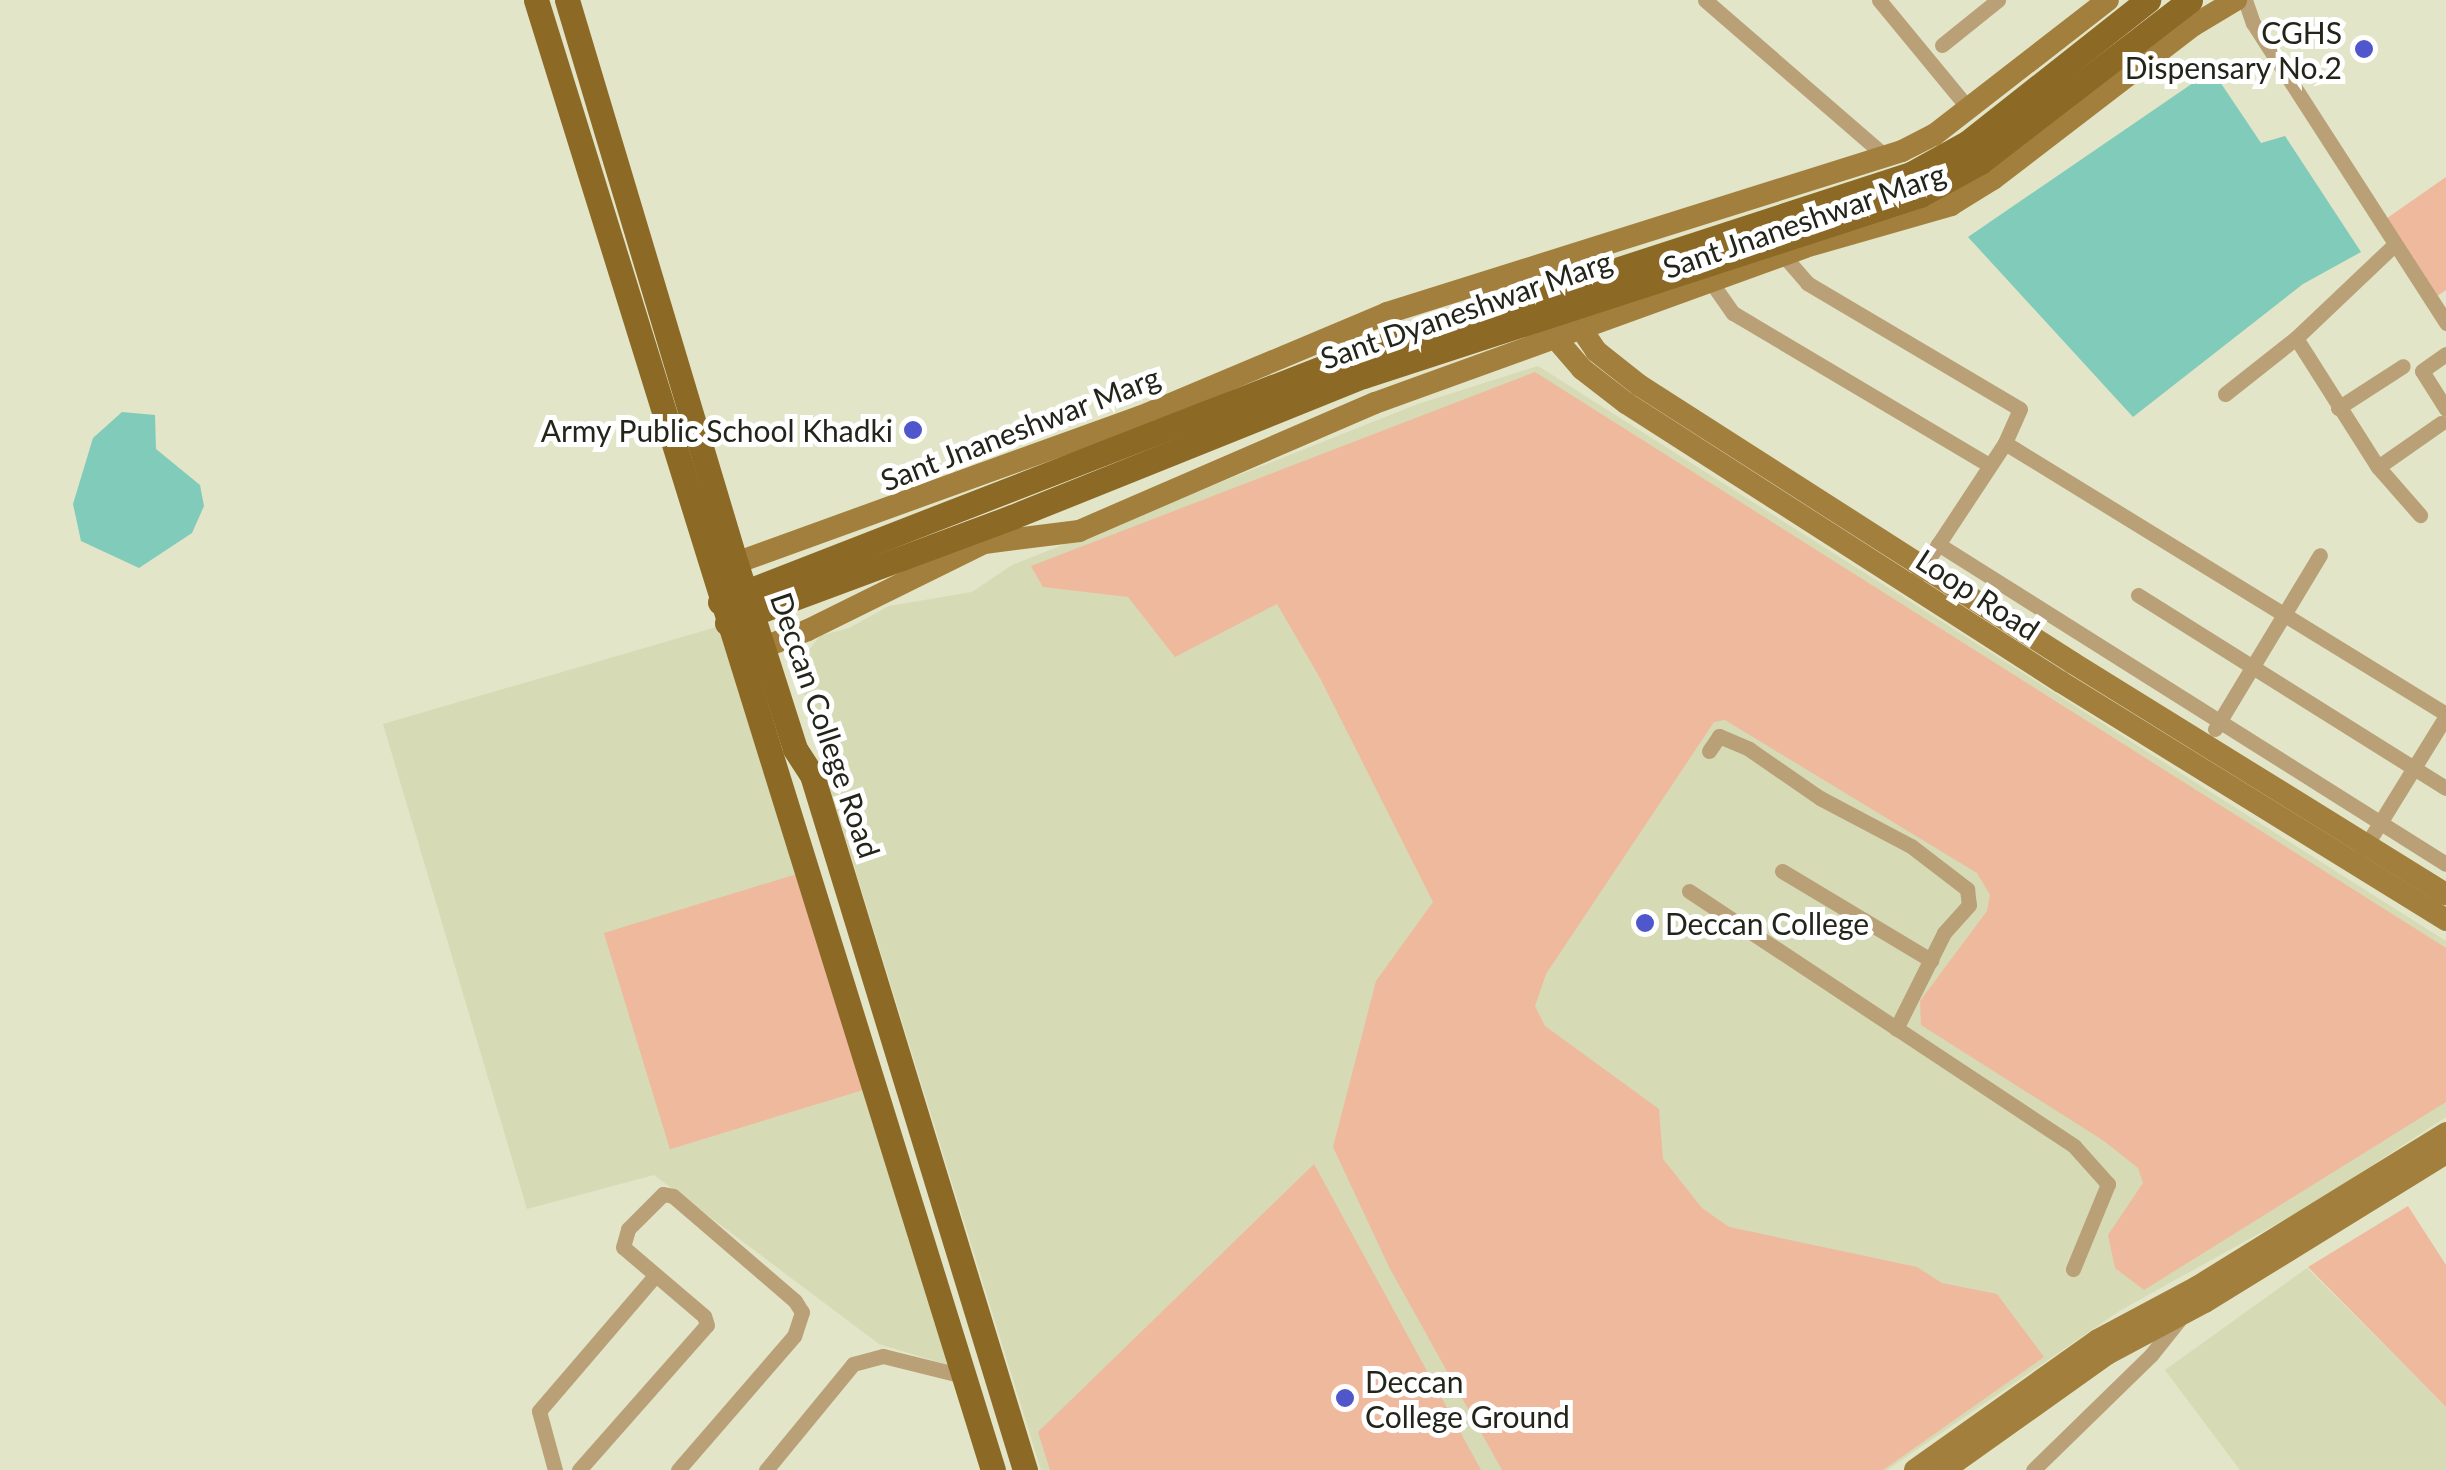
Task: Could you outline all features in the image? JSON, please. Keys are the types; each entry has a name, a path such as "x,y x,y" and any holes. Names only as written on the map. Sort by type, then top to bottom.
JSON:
{"main road":[{"name":"Deccan College Road","path":"536,0 723,568 750,604 795,748 812,775 1025,1470"},
{"name":"Deccan College Road","path":"566,0 723,568 724,612 783,784 964,1376 988,1468"},
{"name":"Sant Dyaneshwar Marg","path":"750,604 1355,354 1560,313 1932,165 1966,144 2148,0"},
{"name":"Sant Dyaneshwar Marg","path":"724,612 1013,527 1363,376 1942,186 1980,162 2190,0"}],"street":[{"path":"1705,0 1886,157"},
{"path":"1879,0 1968,108"},
{"path":"1942,45 1998,0"},
{"name":"Sant Jnaneshwar Marg","path":"723,568 1140,417 1344,328 1919,144 2108,0"},
{"name":"Sant Jnaneshwar Marg","path":"738,656 1013,527 1079,531 1375,403 1560,313 1712,282 1783,255 1927,214 1970,195 2226,3"},
{"path":"2226,3 2253,23 2446,324"},
{"path":"2225,394 2296,338 2394,244"},
{"path":"1783,255 1807,283 2016,404 2020,417 1917,576"},
{"name":"Loop Road","path":"1543,264 1560,313 1639,385 1917,576 2360,854 2446,894"},
{"path":"1712,282 1732,313 1989,466"},
{"path":"2296,338 2378,467 2420,515"},
{"path":"2378,467 2443,416 2422,371 2446,354"},
{"path":"2338,408 2403,366"},
{"path":"2005,443 2446,715 2360,854"},
{"path":"1938,544 2446,864"},
{"path":"2205,745 2320,556"},
{"name":"Loop Road","path":"1917,576 2205,745 2446,920"},
{"path":"2138,596 2446,788"},
{"path":"1709,751 1719,736 1750,748 1820,798 1911,846 1967,889 1968,905 1944,933 1896,1029"},
{"path":"1782,871 1931,960"},
{"path":"1689,891 2074,1146 2108,1184 2073,1269"},
{"path":"2033,1470 2218,1284 2446,1133"},
{"path":"1916,1470 2098,1340 2218,1284 2446,1153"},
{"path":"580,1470 707,1324 704,1316 623,1248 622,1238 663,1194 686,1207 802,1312 794,1336 678,1470"},
{"path":"555,1470 540,1411 654,1277"},
{"path":"1944,1470 2108,1354 2185,1313"},
{"path":"766,1470 839,1377 868,1357 897,1358 964,1376"}],"shaded area":[{"path":"2446,177 2446,290 2429,302 2380,223"},
{"name":"Deccan College","path":"1538,366 2446,941 2446,1117 2316,1202 2121,1310 1887,1470 1041,1470 828,782 801,682 808,651 820,636 849,628 889,606 972,592 1012,565 1418,404"},
{"path":"1535,372 2446,948 2446,1102 2144,1290 2115,1268 2108,1235 2143,1183 2138,1168 2104,1141 1921,1025 1920,1001 1987,911 1990,895 1977,873 1725,720 1714,722 1546,974 1535,1006 1545,1026 1659,1109 1663,1159 1702,1208 1729,1227 1917,1267 1942,1283 1997,1294 2044,1357 1883,1470 1502,1470 1389,1267 1333,1147 1376,981 1433,902 1320,678 1277,604 1175,657 1128,597 1043,587 1031,566"},
{"path":"720,626 948,1365 879,1344 654,1175 527,1209 383,724"},
{"path":"797,874 863,1090 670,1149 604,933"},
{"path":"1314,1164 1481,1470 1050,1470 1038,1432"},
{"path":"2408,1206 2446,1265 2446,1407 2308,1267"},
{"path":"2307,1268 2446,1407 2446,1470 2240,1470 2165,1370"}],"water":[{"path":"2212,70 2261,143 2285,136 2361,252 2303,284 2133,417 1968,237"},
{"path":"122,412 155,415 156,449 200,485 204,506 192,533 139,568 81,541 73,504 93,438"}],"place":[{"name":"CGHS Dispensary No.2","path":"2364,49"},
{"name":"Army Public School Khadki","path":"913,430"},
{"name":"Deccan College","path":"1645,923"},
{"name":"Deccan College Ground","path":"1345,1398"}]}
